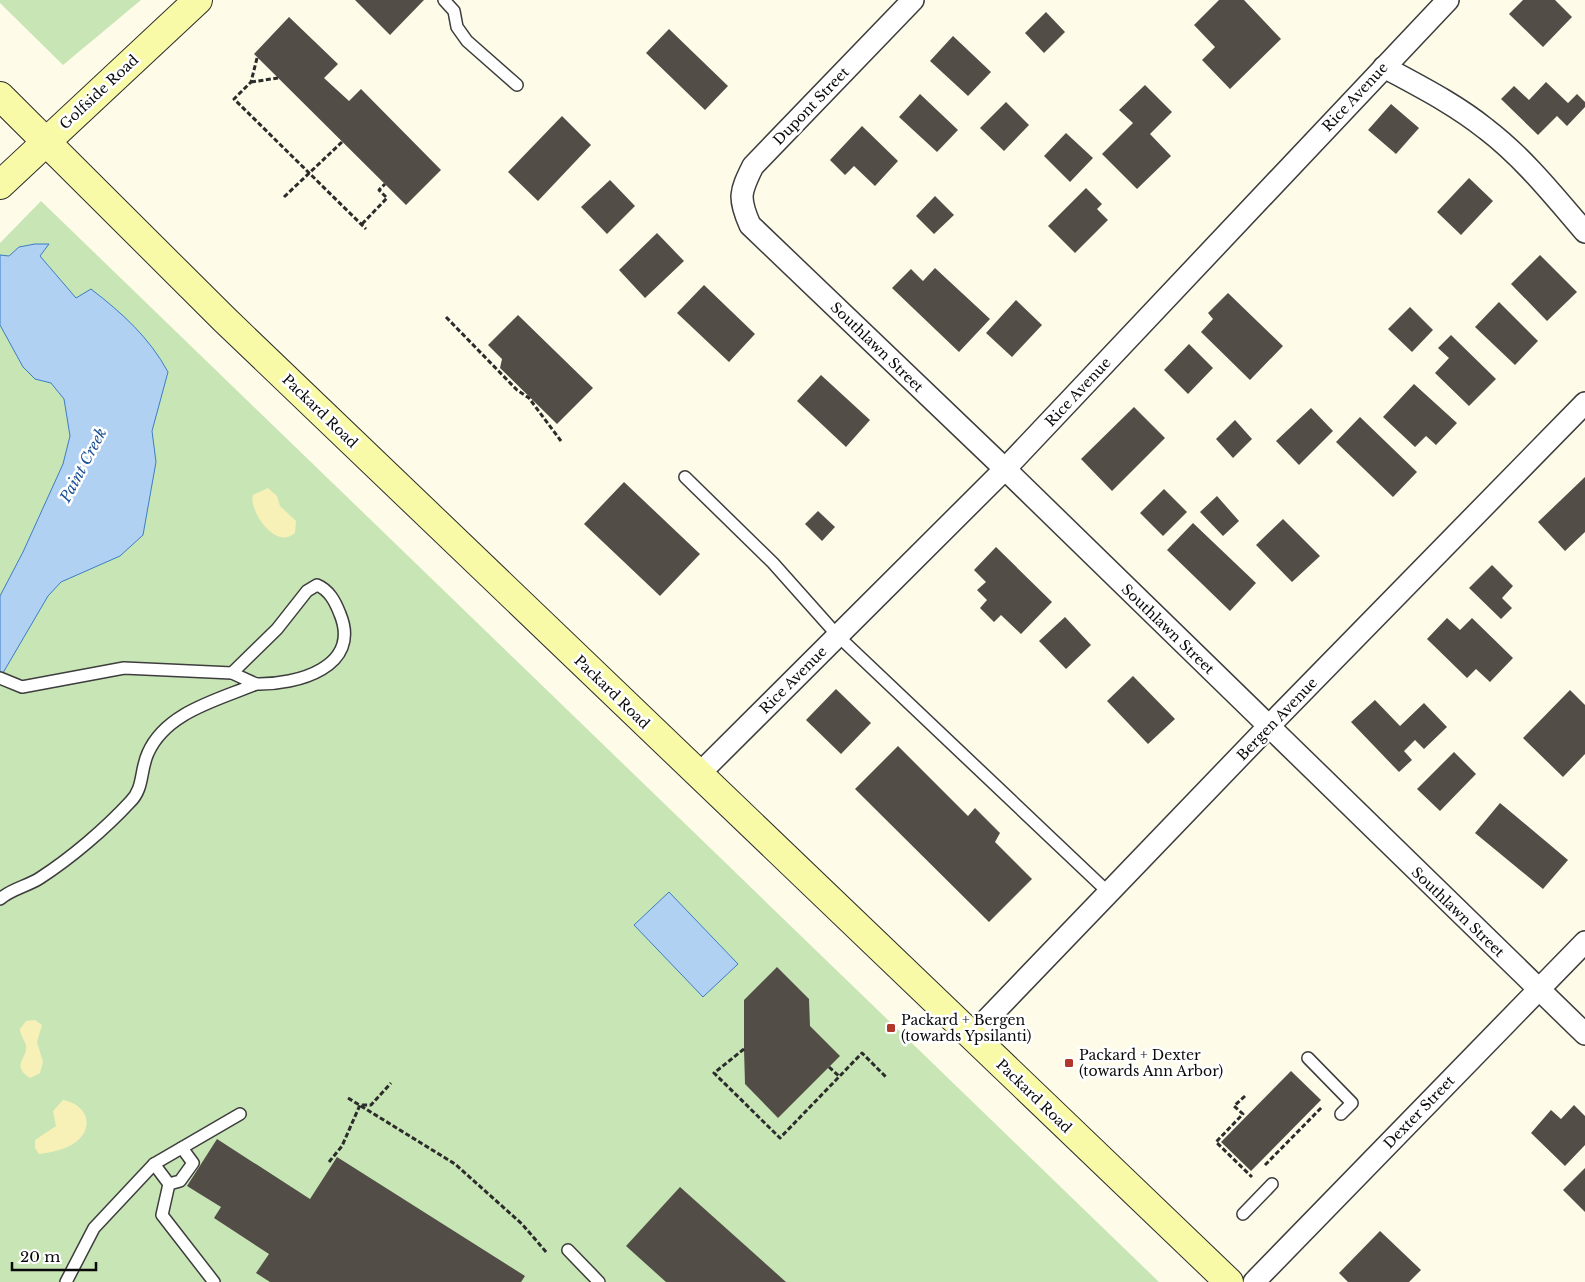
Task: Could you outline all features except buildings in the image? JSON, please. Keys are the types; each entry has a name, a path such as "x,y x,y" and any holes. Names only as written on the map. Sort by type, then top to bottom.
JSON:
{"main road":[{"name":"Golfside Road","path":"0,186 198,0"},
{"name":"Packard Road","path":"0,96 186,282 698,775 1229,1282"}],"street":[{"name":"Dupont Street","path":"750,225 741,204 743,186 753,166 913,0"},
{"name":"Rice Avenue","path":"698,775 1005,469 1448,0"},
{"path":"1384,67 1442,98 1487,129 1531,170 1585,232"},
{"name":"Southlawn Street","path":"750,225 1005,469 1585,1034"},
{"name":"Bergen Avenue","path":"971,1036 1268,727 1585,404"},
{"name":"Dexter Street","path":"1254,1282 1585,942"}],"lane":[{"path":"444,0 454,11 457,28 467,41 517,86"},
{"path":"685,477 773,562 838,636 1109,893"},
{"path":"4,680 22,687 124,668 232,673 256,684 277,685 303,679 329,665 345,644 344,623 338,608 326,589 317,585 308,591 277,629 232,673"},
{"path":"0,898 40,879 103,828 132,801 140,790 146,756 153,741 165,728 201,707 256,684"},
{"path":"1308,1058 1352,1103 1341,1114"},
{"path":"66,1282 94,1228 154,1164 240,1114"},
{"path":"169,1184 180,1181 193,1163 182,1148"},
{"path":"154,1164 169,1184 162,1215 214,1282"},
{"path":"1243,1214 1272,1184"},
{"path":"568,1250 599,1282"}],"path":[{"path":"257,58 251,82 234,98 366,229"},
{"path":"251,82 278,78"},
{"path":"284,197 342,142"},
{"path":"362,224 387,198 379,190 385,184"},
{"path":"446,317 517,390 529,398 561,441"},
{"path":"744,1049 714,1073 780,1138 862,1053 887,1078"},
{"path":"829,1067 840,1077"},
{"path":"360,1105 371,1106 391,1083"},
{"path":"1245,1096 1234,1106 1243,1114 1216,1142 1252,1178"},
{"path":"348,1098 455,1164 522,1224 550,1256"},
{"path":"1246,1184 1329,1100"},
{"path":"329,1162 342,1146 360,1105"}],"green space":[{"path":"0,0 141,0 63,65 0,3"},
{"path":"41,201 1159,1282 0,1282 0,243"}],"sand":[{"path":"268,488 277,496 280,506 296,521 295,533 287,537 279,537 272,533 259,518 255,509 253,495"},
{"path":"35,1020 42,1025 37,1042 43,1062 40,1073 30,1078 20,1066 25,1054 26,1045 20,1029 26,1021"},
{"path":"63,1100 78,1106 86,1116 86,1129 82,1136 72,1145 39,1154 35,1148 35,1140 56,1126 53,1111"}],"water":[{"name":"Paint Creek","path":"49,244 40,256 76,298 91,289 134,326 161,359 168,372 152,431 156,462 143,535 120,556 61,582 48,596 0,678 0,596 23,552 63,464 70,436 64,399 51,383 35,379 23,367 0,325 0,255 9,256 19,247"},
{"path":"669,892 738,964 703,997 634,925"}],"place":[{"name":"Packard + Bergen (towards Ypsilanti)","path":"891,1028"},
{"name":"Packard + Dexter (towards Ann Arbor)","path":"1069,1063"}]}
